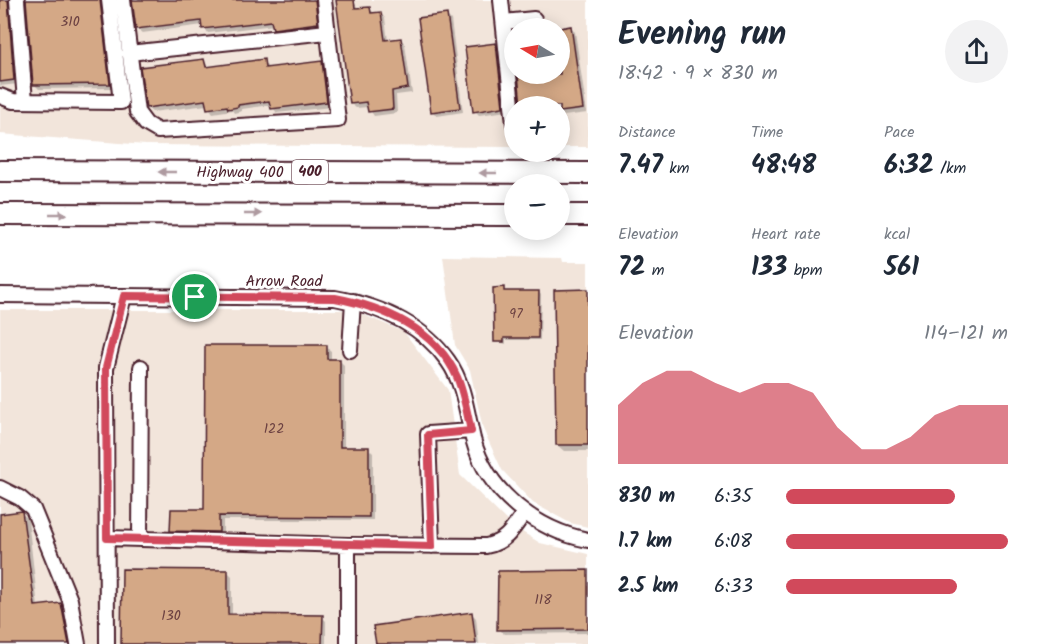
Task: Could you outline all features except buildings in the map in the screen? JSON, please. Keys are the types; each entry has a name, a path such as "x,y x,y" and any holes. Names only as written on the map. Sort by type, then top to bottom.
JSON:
{"highway":[{"name":"Highway 400","path":"0,171 588,173"},
{"path":"0,214 504,215"},
{"path":"570,215 588,215"}],"street":[{"path":"17,0 25,101"},
{"path":"0,96 25,101 121,102 109,0"},
{"path":"123,0 137,112 146,124 158,131 338,120 324,0"},
{"path":"501,0 504,22"},
{"path":"129,53 327,32"},
{"name":"Arrow Road","path":"0,295 335,298 401,319 432,342 449,362 457,378 474,443 496,484 524,513 557,531 588,540"},
{"path":"107,644 106,368 124,296"},
{"path":"350,350 353,302"},
{"path":"140,539 141,367"},
{"path":"432,546 428,435 471,431"},
{"path":"0,488 33,509 70,600 78,644"},
{"path":"107,538 348,546 498,544 507,537 524,513"},
{"path":"348,546 348,644"}],"shaded area":[{"path":"0,0 588,0 588,147 570,147 570,96 504,96 504,147 146,145 0,134"},
{"path":"443,256 562,258 563,262 588,262 588,527 570,523 533,503 502,470 483,429 470,370 455,345"},
{"path":"0,310 352,310 404,332 448,390 460,475 511,525 540,543 588,554 588,644 0,644"}],"route":[{"path":"124,296 195,297 335,298 357,302 401,319 432,342 449,362 457,378 471,431 428,435 432,546 348,546 107,538 106,368 124,296"}]}
